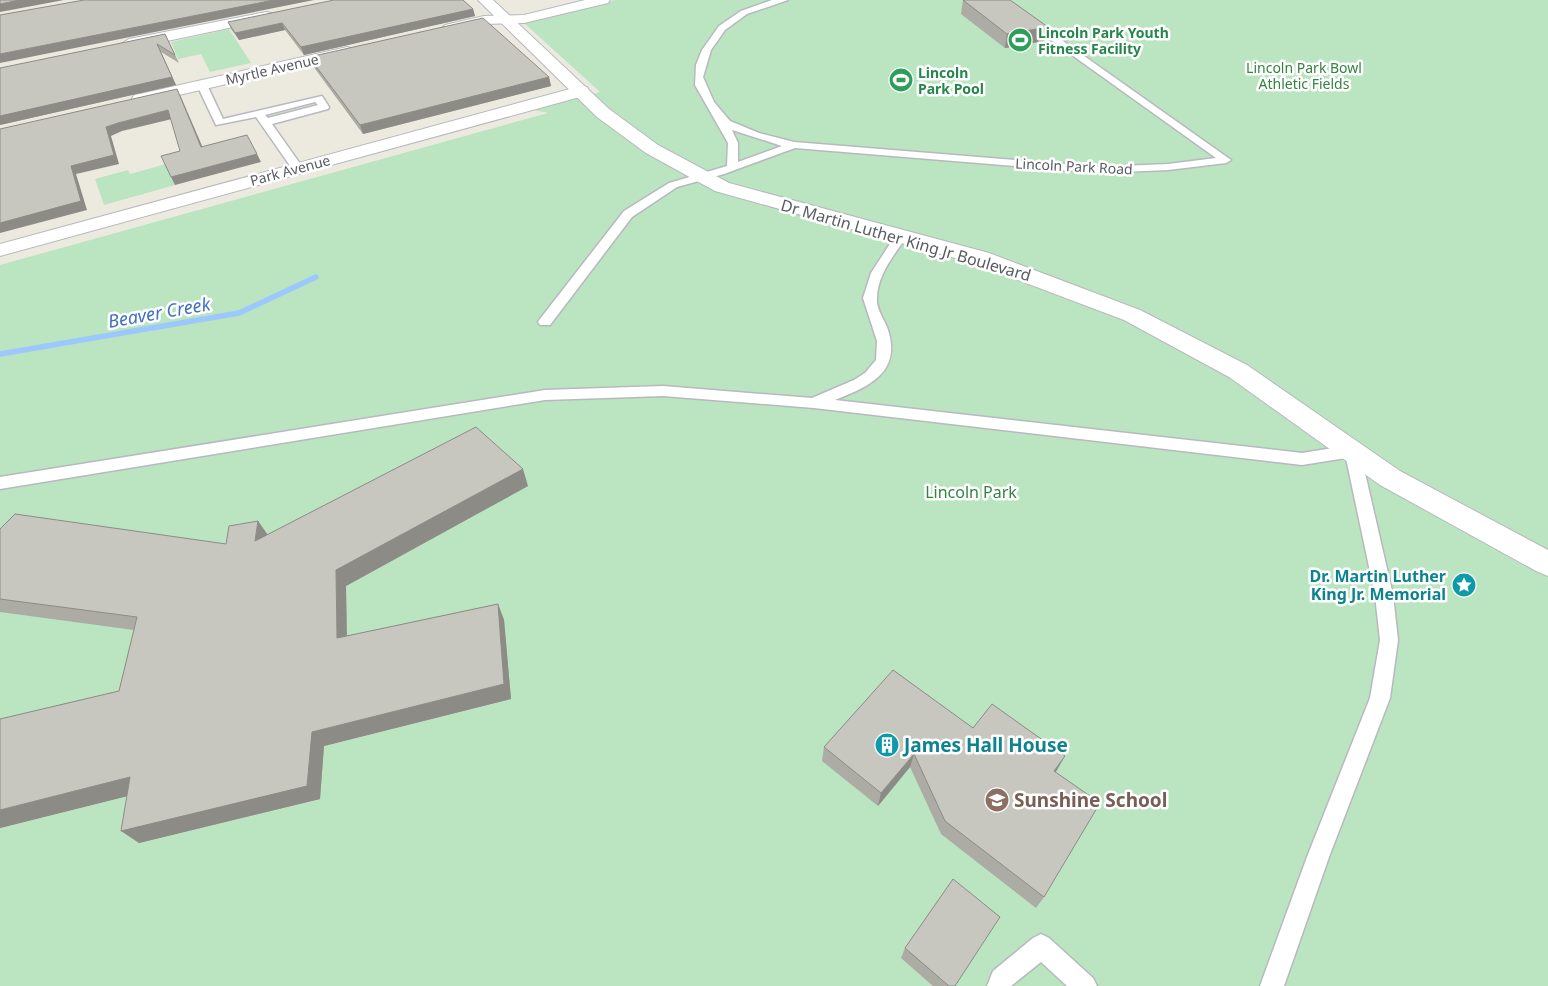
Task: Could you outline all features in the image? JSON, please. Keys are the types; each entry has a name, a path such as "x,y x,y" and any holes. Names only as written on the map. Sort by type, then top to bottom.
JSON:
{"street":[{"name":"Dr Martin Luther King Jr Boulevard","path":"485,0 581,90 602,113 645,144 702,178 722,187 989,261 1132,315 1238,371 1390,478 1548,564"},
{"path":"437,31 484,20 524,19 603,0"},
{"path":"115,47 277,14"},
{"name":"Myrtle Avenue","path":"125,103 362,48"},
{"name":"Park Avenue","path":"0,250 581,90"}],"lane":[{"path":"732,167 733,143 721,119 699,84 699,69 704,52 724,24 759,5 784,0"},
{"name":"Lincoln Park Road","path":"721,119 750,134 794,146 1099,170 1168,167 1226,160 999,0"},
{"path":"202,85 220,123 318,98 324,107 266,122"},
{"path":"259,113 297,168"},
{"name":"Lincoln Park Road","path":"702,178 794,146"},
{"path":"545,322 628,214 673,185 702,178"},
{"path":"814,403 862,383 881,366 886,350 880,325 870,300 880,267 901,236"},
{"path":"0,482 545,395 663,391 814,403 1302,459 1352,451 1384,596 1389,640 1380,698 1318,857 1272,986"},
{"path":"999,986 1001,979 1041,946 1085,986"}],"green space":[{"name":"Lincoln Park","path":"615,0 1548,0 1548,986 0,986 0,265 548,113 534,110 600,92 524,23"},
{"path":"229,29 251,63 210,72 201,54 178,59 171,42"},
{"path":"166,164 175,185 104,205 95,179 128,170 130,174"}],"building":[{"path":"0,0 20,0 0,4"},
{"path":"84,0 274,0 0,54 0,15"},
{"path":"334,0 463,0 473,9 301,47 282,23 235,33 228,22"},
{"path":"963,0 1010,0 1048,27 1007,34"},
{"path":"483,18 549,77 360,125 309,57"},
{"path":"165,34 175,55 157,44 172,77 0,116 0,68"},
{"path":"177,89 201,147 247,135 257,154 171,177 161,156 180,151 168,110 118,123 106,127 114,155 71,166 81,201 0,223 0,129"},
{"path":"476,427 523,469 336,570 337,638 498,604 504,684 312,732 307,786 121,831 130,777 0,810 0,719 119,691 137,617 0,599 0,529 15,514 226,544 229,526 258,521 255,541"},
{"path":"893,670 973,728 992,704 1065,756 1054,771 1100,803 1044,897 945,821 914,754 881,793 824,747"},
{"path":"953,879 1000,917 955,986 949,986 905,948"}],"waterway":[{"name":"Beaver Creek","path":"0,354 239,313 316,277"}],"place":[{"name":"Lincoln Park Youth Fitness Facility","path":"1020,40"},
{"name":"Lincoln Park Pool","path":"901,80"},
{"name":"Dr. Martin Luther King Jr. Memorial","path":"1464,585"},
{"name":"James Hall House","path":"887,745"},
{"name":"Sunshine School","path":"997,800"}],"park label":[{"name":"Lincoln Park Bowl Athletic Fields","path":"1304,76"}]}
